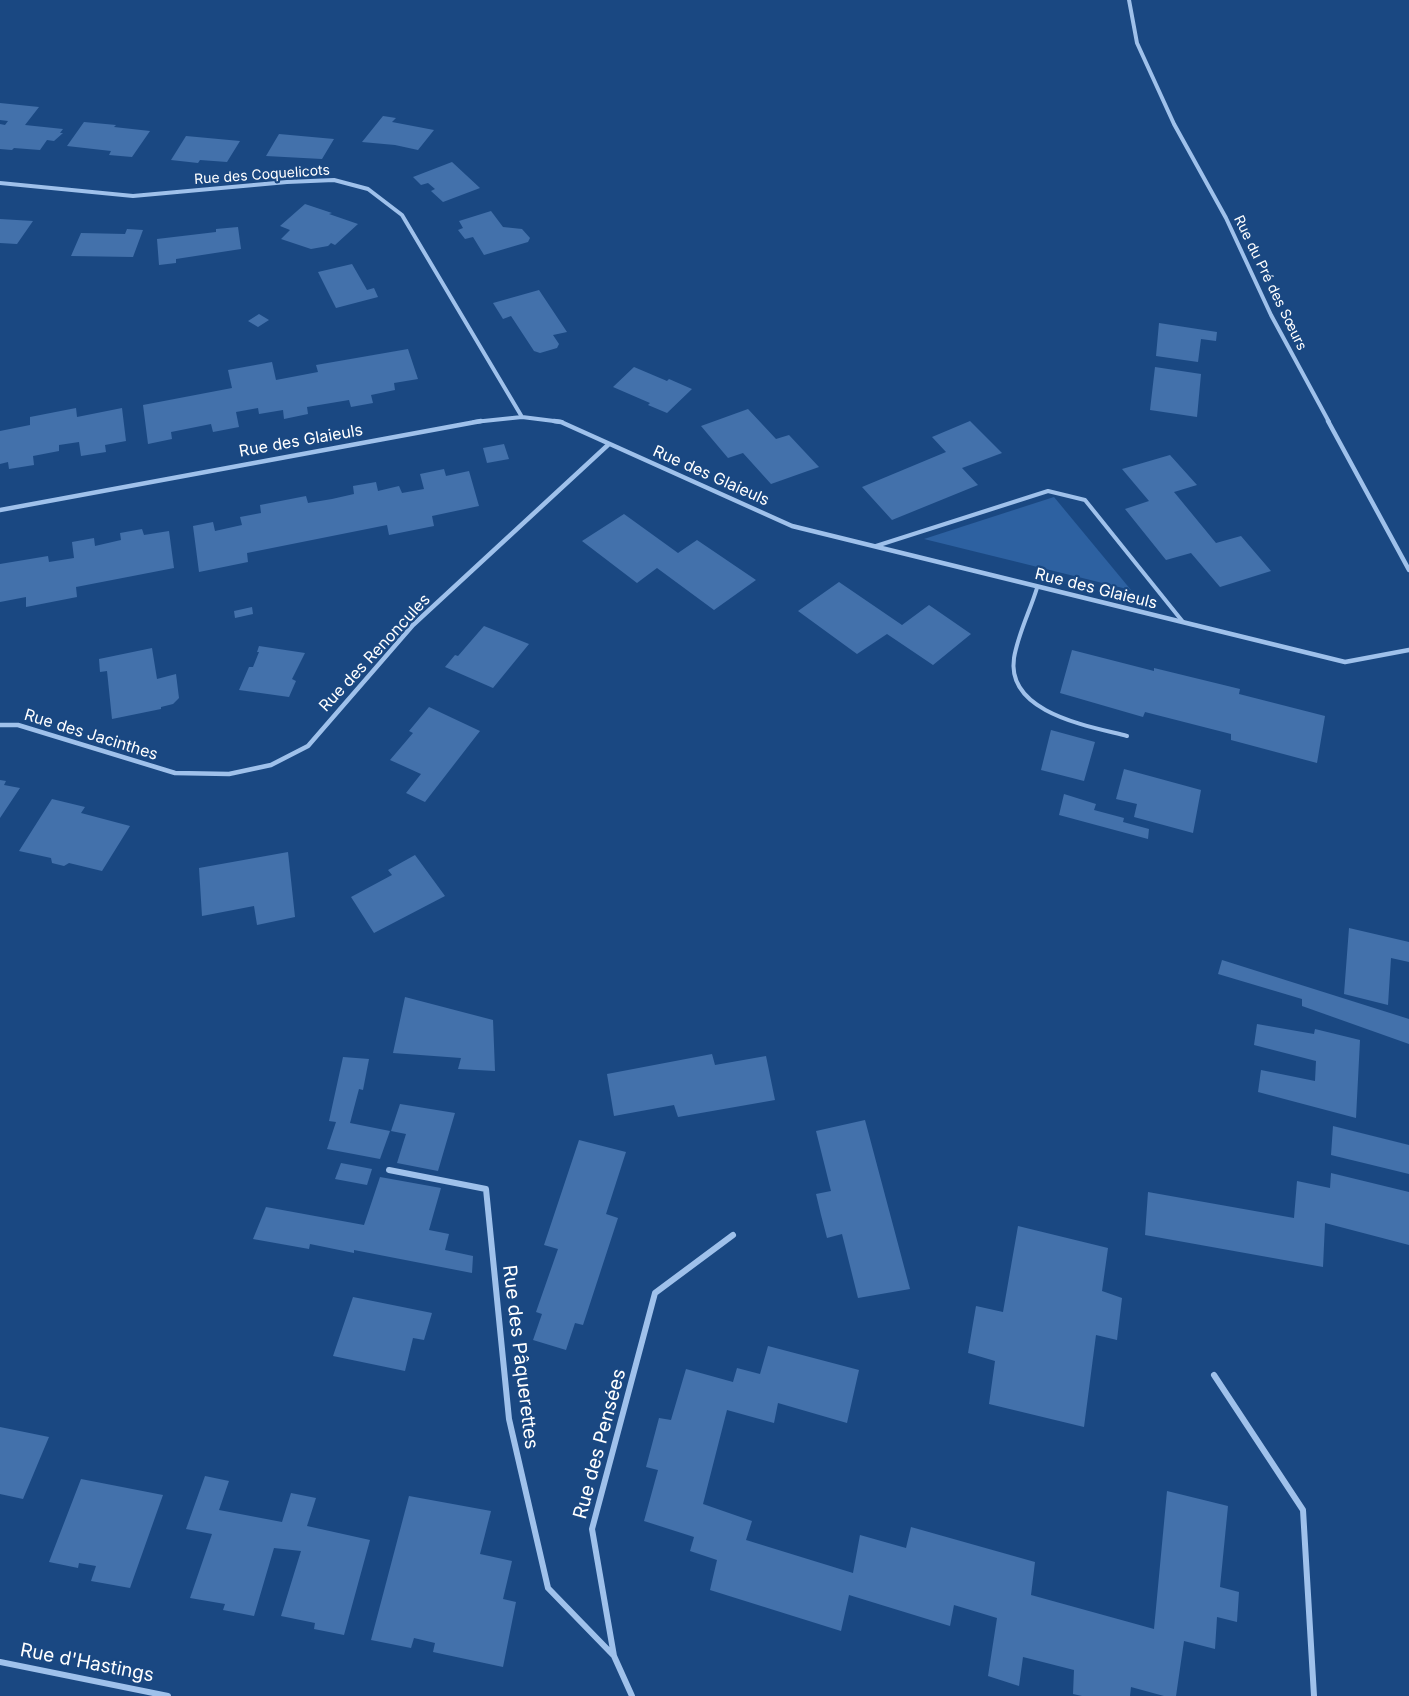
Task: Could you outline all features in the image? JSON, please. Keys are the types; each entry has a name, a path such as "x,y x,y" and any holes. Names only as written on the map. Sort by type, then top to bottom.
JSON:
{"street":[{"name":"Rue du Pré des Sœurs","path":"1129,0 1137,43 1174,124 1226,218 1271,315 1409,570"},
{"name":"Rue des Coquelicots","path":"0,183 133,196 287,182 334,180 368,189 402,215 522,417"},
{"name":"Rue des Glaieuls","path":"0,510 481,421 522,417 561,422 792,526 1037,588 1345,662 1409,650"},
{"name":"Rue des Renoncules","path":"174,773 229,774 271,765 308,746 413,625 609,444"},
{"name":"Rue des Jacinthes","path":"0,725 18,725 174,773"},
{"name":"Rue des Pâquerettes","path":"389,1170 486,1189 509,1419 548,1588 614,1656"},
{"name":"Rue des Pensées","path":"632,1696 614,1656 592,1529 655,1293 733,1235"},
{"path":"1214,1376 1303,1510 1314,1696"},
{"name":"Rue d'Hastings","path":"0,1662 168,1696"}],"lane":[{"path":"875,547 1048,492 1085,500 1184,624"},
{"path":"1037,588 1014,662 1017,682 1031,702 1053,715 1127,736"}],"shaded area":[{"path":"1054,497 1131,590 924,539"}],"building":[{"path":"0,103 39,107 25,125 63,129 60,133 63,133 54,141 47,140 40,150 0,149 0,124 5,125 8,121 0,120"},
{"path":"383,116 396,118 392,122 434,130 418,150 395,145 362,142"},
{"path":"84,122 150,131 132,157 109,155 111,151 67,146"},
{"path":"279,134 334,139 322,159 266,156"},
{"path":"186,136 240,141 227,162 200,160 198,163 171,160"},
{"path":"452,162 480,188 443,202 431,191 435,189 428,183 421,185 413,177"},
{"path":"305,204 358,224 335,245 331,243 328,246 311,249 281,239 290,230 280,226"},
{"path":"491,211 503,227 522,229 530,238 528,242 484,255 473,237 465,239 458,230 463,228 459,221"},
{"path":"0,219 33,221 17,244 0,243"},
{"path":"238,227 241,249 176,259 176,263 159,265 157,239 216,232 216,229"},
{"path":"127,229 143,230 133,257 71,256 81,233 125,234"},
{"path":"352,264 367,290 374,288 378,297 336,308 318,272"},
{"path":"539,290 567,332 553,335 559,344 557,348 540,353 534,351 511,316 503,319 493,303"},
{"path":"259,314 269,320 258,327 248,321"},
{"path":"1159,323 1217,332 1216,341 1201,339 1198,362 1156,356"},
{"path":"408,349 418,379 394,383 395,390 371,395 373,403 351,407 349,400 307,407 308,414 284,419 283,410 259,414 258,408 236,412 239,427 213,432 211,424 171,432 172,439 148,444 143,405 232,388 228,370 272,362 276,380 318,372 316,365"},
{"path":"634,367 692,389 667,413 648,405 650,403 613,387"},
{"path":"1155,367 1201,374 1197,417 1150,410"},
{"path":"76,408 77,417 122,408 126,441 105,445 106,452 81,456 79,442 59,445 59,451 33,456 34,465 9,469 8,462 0,464 0,431 30,425 30,417"},
{"path":"748,409 776,439 789,435 819,467 771,484 743,453 728,458 701,426"},
{"path":"970,421 1002,453 962,468 978,485 892,520 862,487 946,452 932,437"},
{"path":"504,444 509,459 487,463 483,448"},
{"path":"1170,455 1197,485 1174,492 1216,543 1241,536 1271,571 1220,587 1191,553 1166,560 1125,509 1149,501 1122,469"},
{"path":"444,469 446,476 469,471 479,506 432,516 434,526 389,535 387,525 247,553 248,562 199,572 193,526 213,522 215,531 242,525 240,517 261,513 260,505 306,496 308,503 332,499 354,494 353,486 376,482 378,491 399,486 402,493 424,489 420,474"},
{"path":"624,514 678,553 697,540 756,580 714,610 657,568 637,583 582,541"},
{"path":"142,529 144,535 169,531 174,568 76,587 77,597 26,607 26,597 0,602 0,564 48,556 49,562 74,558 72,542 94,538 95,546 121,540 120,533"},
{"path":"839,582 902,625 929,605 971,634 933,665 887,634 857,654 798,611"},
{"path":"252,607 253,614 235,618 234,611"},
{"path":"484,626 529,644 493,688 445,667 455,655 458,656"},
{"path":"259,646 305,653 292,679 296,681 289,697 239,690 249,667 253,667 259,652 257,652"},
{"path":"152,648 157,679 176,674 179,698 173,704 161,707 161,709 112,719 107,671 100,672 99,659"},
{"path":"1072,650 1154,671 1154,668 1240,689 1239,694 1325,716 1317,763 1231,740 1231,734 1145,712 1143,717 1060,693"},
{"path":"429,707 480,731 425,802 406,793 421,774 390,760 413,733 409,731"},
{"path":"1051,730 1095,742 1084,781 1041,770"},
{"path":"1124,769 1201,790 1193,833 1134,817 1137,804 1116,799"},
{"path":"0,780 6,781 4,785 20,788 0,818"},
{"path":"1064,794 1096,804 1094,810 1124,818 1123,822 1149,829 1148,839 1059,815"},
{"path":"52,799 85,807 81,813 130,826 102,871 69,863 64,866 52,863 51,858 19,851"},
{"path":"288,852 295,917 257,925 254,906 202,916 199,868"},
{"path":"415,855 445,896 374,933 351,897 392,875 388,870"},
{"path":"1349,928 1409,942 1409,962 1391,958 1388,1005 1344,994"},
{"path":"1222,960 1409,1019 1409,1044 1302,1006 1302,999 1218,974"},
{"path":"405,997 493,1020 495,1071 458,1069 461,1058 393,1053"},
{"path":"1257,1024 1314,1034 1315,1029 1360,1040 1356,1118 1258,1092 1261,1070 1315,1081 1316,1061 1254,1045"},
{"path":"712,1054 715,1065 766,1056 775,1100 678,1117 674,1105 614,1116 607,1074"},
{"path":"343,1057 369,1059 363,1090 359,1089 350,1123 390,1131 380,1159 327,1149 336,1122 329,1121"},
{"path":"400,1104 455,1113 438,1171 397,1163 406,1134 391,1131"},
{"path":"865,1120 910,1289 858,1298 842,1234 827,1238 821,1215 816,1194 831,1191 816,1131"},
{"path":"1333,1126 1409,1145 1409,1174 1331,1155"},
{"path":"579,1140 626,1152 606,1214 618,1218 583,1325 575,1323 566,1350 533,1340 542,1314 536,1312 558,1249 544,1245"},
{"path":"341,1163 372,1169 367,1185 335,1179"},
{"path":"1331,1173 1409,1192 1409,1245 1325,1223 1323,1267 1145,1235 1148,1192 1294,1218 1297,1181 1330,1188"},
{"path":"380,1177 441,1188 429,1230 449,1234 445,1250 473,1256 472,1273 354,1250 354,1253 310,1244 309,1249 253,1239 266,1207 364,1225"},
{"path":"1018,1226 1108,1248 1102,1291 1122,1298 1117,1340 1096,1335 1084,1427 989,1404 995,1361 968,1353 976,1306 1003,1312"},
{"path":"353,1297 432,1313 424,1340 413,1338 405,1371 333,1356"},
{"path":"768,1346 859,1370 847,1423 778,1403 774,1423 727,1410 703,1504 752,1521 746,1540 853,1573 860,1535 906,1548 911,1527 1035,1562 1031,1595 1154,1629 1167,1491 1228,1506 1220,1587 1239,1592 1237,1622 1217,1617 1215,1649 1184,1641 1176,1696 1164,1696 1131,1687 1130,1696 1082,1696 1073,1694 1074,1670 1023,1657 1019,1686 988,1676 997,1618 954,1605 950,1626 849,1595 841,1631 710,1590 717,1560 690,1551 694,1537 644,1521 658,1470 646,1467 659,1418 671,1420 686,1369 733,1382 737,1368 760,1374"},
{"path":"0,1427 49,1437 23,1499 0,1494"},
{"path":"205,1476 229,1481 219,1510 282,1522 291,1493 316,1498 307,1526 370,1540 344,1635 314,1629 315,1623 281,1616 301,1551 274,1548 254,1616 223,1610 225,1604 190,1598 212,1534 186,1529"},
{"path":"81,1479 163,1495 130,1588 91,1581 96,1566 79,1563 78,1568 49,1562"},
{"path":"409,1496 491,1511 480,1554 512,1561 503,1599 516,1602 503,1667 433,1652 435,1643 414,1638 411,1648 371,1640"}]}
